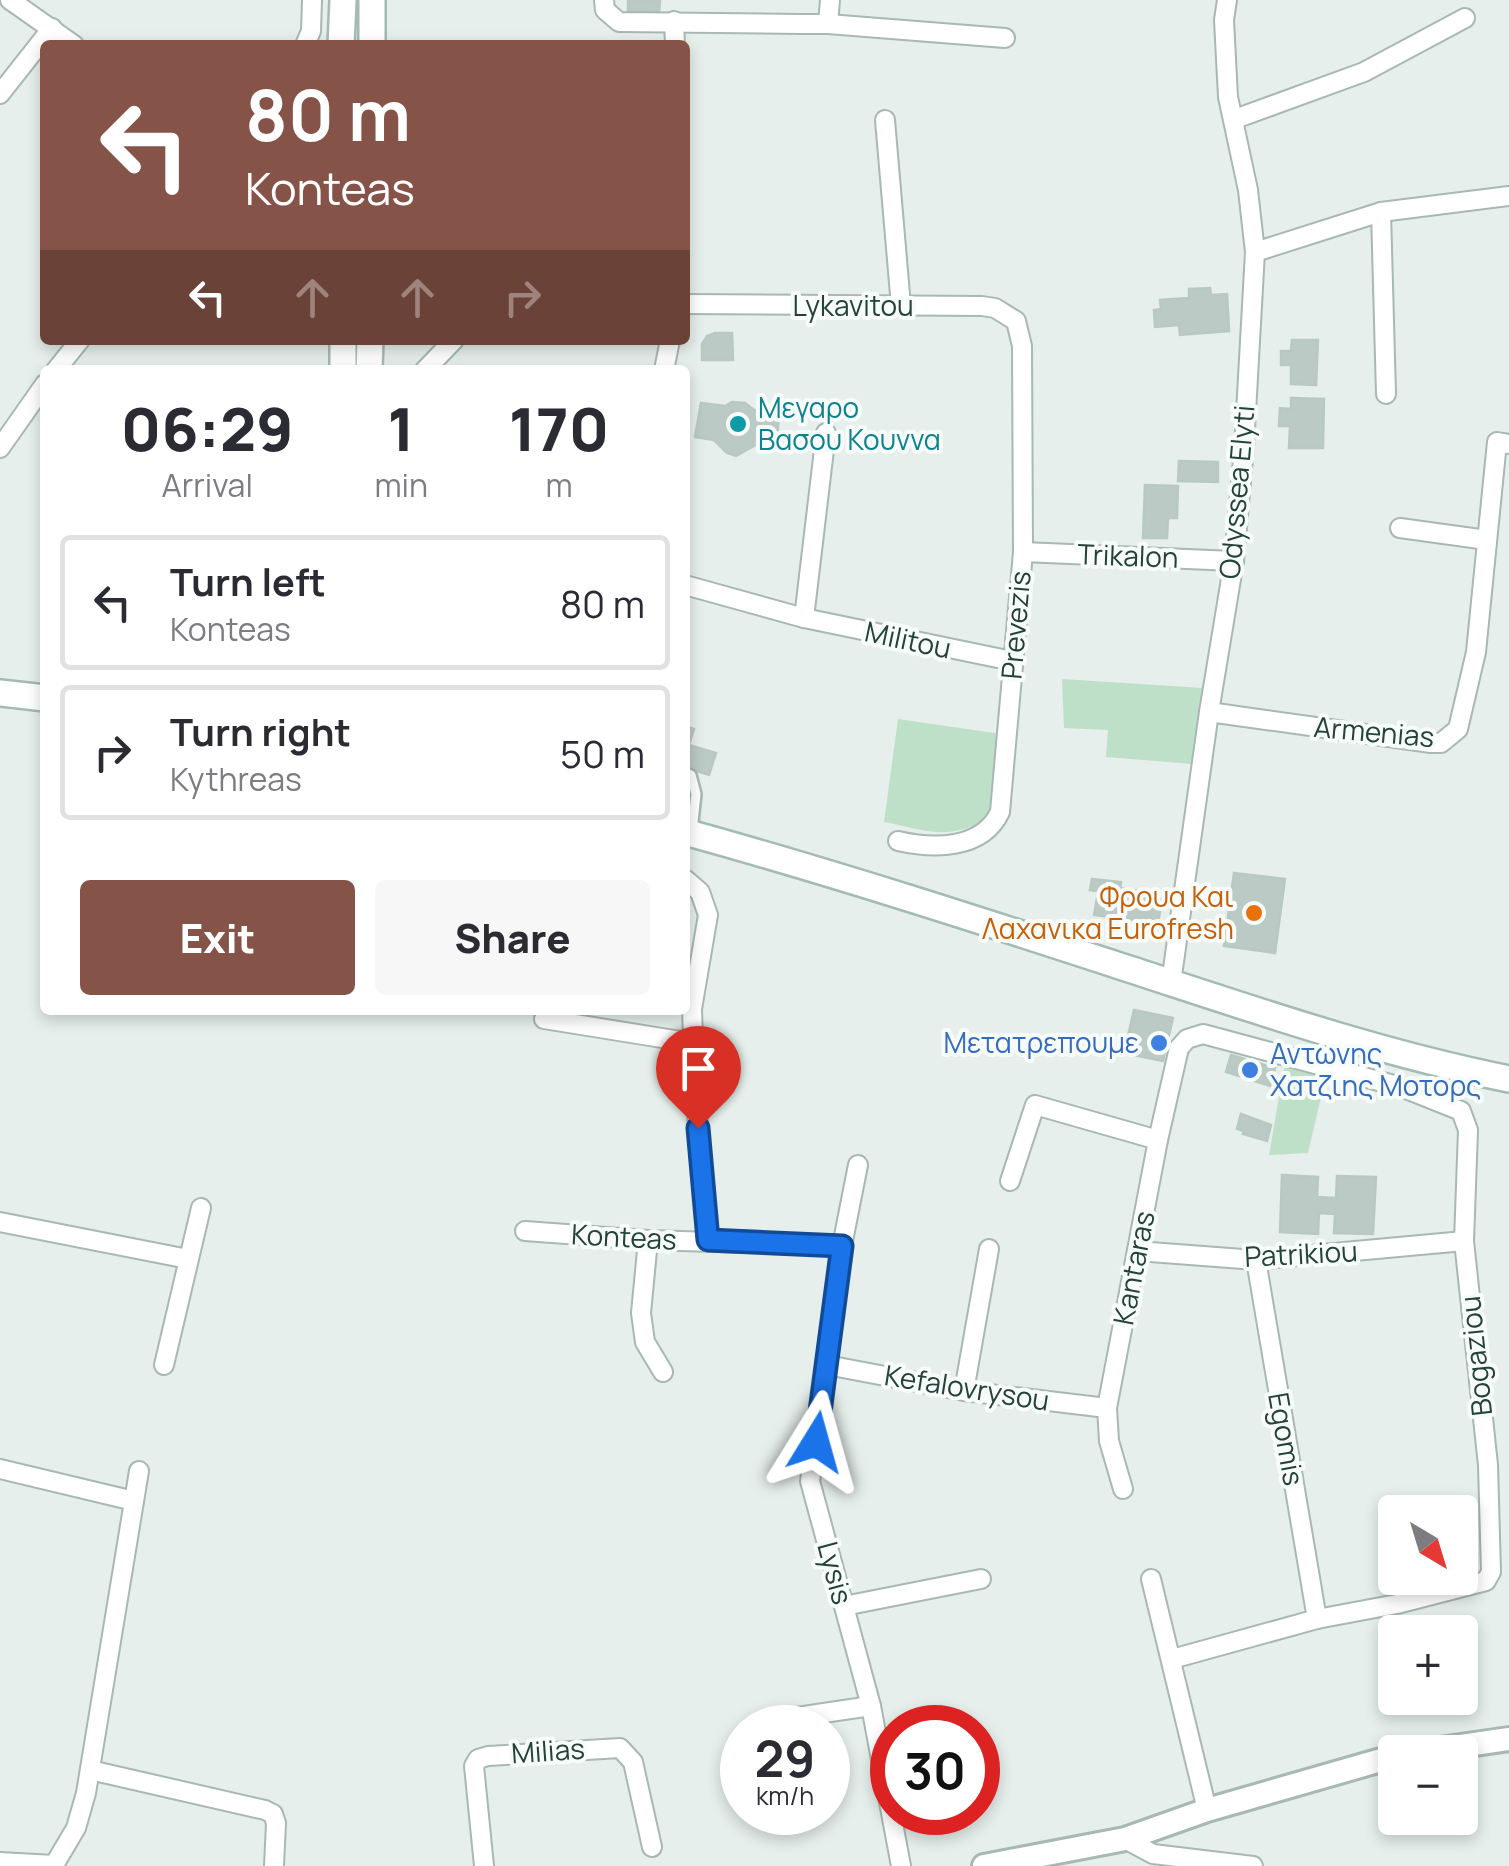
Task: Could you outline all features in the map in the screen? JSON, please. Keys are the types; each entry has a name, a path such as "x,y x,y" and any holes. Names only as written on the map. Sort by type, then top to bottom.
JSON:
{"main road":[{"path":"341,40 343,0"},
{"path":"372,0 372,40"},
{"path":"0,693 40,697"},
{"path":"690,834 993,924 1311,1028 1433,1064 1509,1079"}],"street":[{"path":"10,0 68,40"},
{"path":"307,40 312,0"},
{"path":"604,0 605,10 619,22 828,24 1005,38"},
{"path":"828,24 830,0"},
{"name":"Odyssea Elyti","path":"1171,982 1208,712 1234,561 1255,252 1235,119 1228,97 1226,0"},
{"path":"1235,119 1364,72 1465,18"},
{"path":"674,20 676,40"},
{"path":"43,40 52,28"},
{"path":"0,94 40,43"},
{"path":"884,120 900,306"},
{"path":"1255,252 1381,212 1509,196"},
{"path":"1381,212 1386,394"},
{"name":"Lykavitou","path":"690,304 982,306 996,308 1016,321"},
{"name":"Prevezis","path":"898,841 934,846 980,836 996,822 1005,788 1023,552 1022,346 1016,321"},
{"path":"60,365 76,345"},
{"path":"430,365 449,345"},
{"path":"0,448 40,391"},
{"path":"804,618 826,432"},
{"name":"Armenias","path":"1208,712 1440,742 1458,729 1476,652 1487,540 1503,443"},
{"path":"1400,528 1487,540"},
{"name":"Trikalon","path":"1023,552 1234,561"},
{"name":"Militou","path":"690,586 804,618 1012,661"},
{"path":"690,883 700,892 708,914 692,1010 708,1240"},
{"path":"544,1019 693,1043"},
{"path":"1301,1058 1311,1028"},
{"name":"Kantaras","path":"1123,1488 1106,1408 1158,1140 1180,1048 1187,1039 1203,1034 1301,1058"},
{"name":"Bogaziou","path":"1301,1058 1401,1087 1451,1106 1466,1118 1464,1240 1488,1465 1492,1562 1486,1581 1398,1604 1316,1619"},
{"path":"1010,1181 1035,1105 1158,1140"},
{"name":"Lysis","path":"858,1164 842,1246 810,1481 871,1705"},
{"path":"164,1365 201,1208"},
{"path":"0,1222 188,1260"},
{"name":"Konteas","path":"525,1231 648,1240 842,1246"},
{"path":"648,1240 641,1313 645,1342 663,1372"},
{"name":"Patrikiou","path":"1138,1251 1256,1260 1464,1240"},
{"path":"964,1390 989,1249"},
{"name":"Egomis","path":"1256,1260 1316,1619"},
{"name":"Kefalovrysou","path":"827,1365 964,1390 1106,1408"},
{"path":"1488,1465 1509,1460"},
{"path":"0,1469 134,1501"},
{"path":"0,1862 54,1866 76,1828 90,1770 138,1472"},
{"path":"1151,1578 1207,1810"},
{"path":"844,1606 981,1579"},
{"path":"1172,1660 1316,1619"},
{"path":"1478,1743 1509,1739"},
{"name":"Milias","path":"484,1866 474,1766 478,1759 488,1756 620,1748 634,1762 652,1847"},
{"path":"984,1866 1125,1839 1207,1810 1378,1761"},
{"path":"90,1770 273,1814 274,1866"},
{"name":"Lysis","path":"896,1835 902,1866"},
{"path":"1125,1839 1153,1854 1253,1866"}],"lane":[{"path":"690,775 696,794 690,823"}],"green space":[{"path":"1062,679 1203,688 1192,764 1106,757 1108,730 1064,728"},
{"path":"898,719 1008,735 992,816 951,832 884,822"},
{"path":"1285,1063 1325,1080 1308,1153 1269,1155"}],"building":[{"path":"628,0 660,0 659,13 628,11"},
{"path":"1210,288 1211,295 1227,294 1229,331 1180,335 1179,325 1155,327 1154,310 1161,309 1160,300 1189,298 1189,289"},
{"path":"715,333 732,333 733,360 702,360 702,344"},
{"path":"1292,340 1318,340 1316,385 1291,384 1291,365 1281,365 1281,351 1291,351"},
{"path":"1291,398 1324,399 1323,448 1289,448 1290,426 1279,426 1280,408 1291,409"},
{"name":"Μεγαρο Βασου Κουννα","path":"701,403 725,406 745,403 754,410 779,411 777,444 759,443 736,456 714,440 695,437"},
{"path":"1179,461 1218,462 1218,482 1178,481"},
{"path":"1145,485 1178,486 1177,518 1168,518 1167,538 1143,538"},
{"path":"690,745 716,753 709,775 690,769"},
{"name":"Φρουα Και Λαχανικα Eurofresh","path":"1234,873 1285,879 1275,953 1224,946"},
{"path":"1092,879 1121,882 1120,888 1140,891 1139,896 1162,899 1158,923 1094,915 1102,892 1090,890"},
{"path":"1134,1010 1173,1018 1163,1061 1124,1053"},
{"name":"Αντωνης Χατζιης Μοτορς","path":"1231,1055 1275,1068 1270,1086 1226,1072"},
{"name":"Αντωνης Χατζιης Μοτορς","path":"1241,1114 1271,1125 1267,1141 1237,1129"},
{"path":"1282,1175 1318,1177 1317,1197 1336,1198 1337,1176 1376,1177 1373,1234 1334,1233 1335,1214 1319,1213 1318,1234 1280,1232"}],"place":[{"name":"Μεγαρο Βασου Κουννα","path":"738,424"},
{"name":"Φρουα Και Λαχανικα Eurofresh","path":"1254,913"},
{"name":"Μετατρεπουμε","path":"1159,1043"},
{"name":"Αντωνης Χατζιης Μοτορς","path":"1250,1070"}],"route":[{"path":"698,1128 708,1240 842,1246 816,1442"}]}
